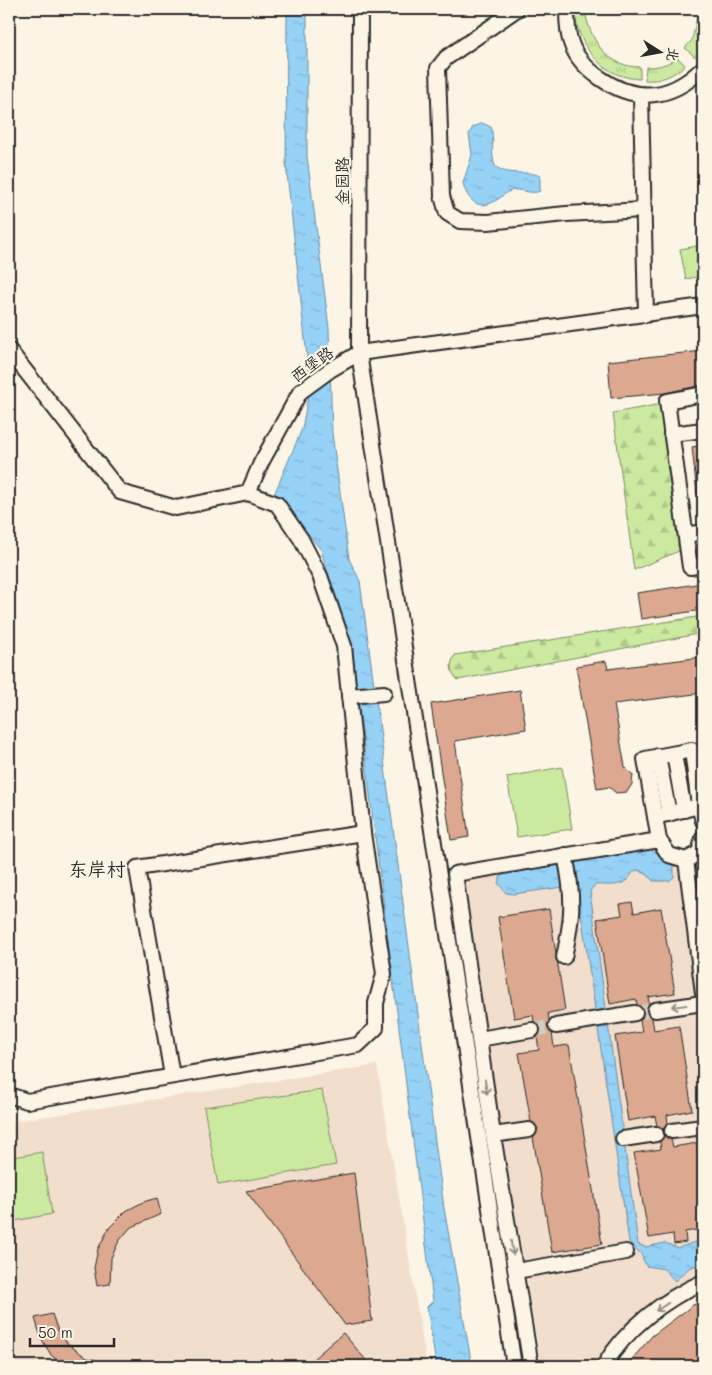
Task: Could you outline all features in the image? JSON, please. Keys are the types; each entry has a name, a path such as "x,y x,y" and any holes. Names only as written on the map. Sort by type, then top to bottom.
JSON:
{"street":[{"name":"金园路","path":"360,9 359,353 514,1366"},
{"path":"517,9 446,58 438,68 442,196 447,213 460,221 488,222 566,214 644,210"},
{"path":"567,9 571,44 580,61 615,88 641,96 658,94 673,88 702,71"},
{"path":"641,96 646,315"},
{"name":"西堡路","path":"248,493 261,463 302,390 330,370 359,353 703,306"},
{"path":"9,350 120,492 176,508 248,493 277,504 301,538 320,576 344,646 363,834 384,974 376,1003 376,1028 358,1044 28,1101 9,1095"},
{"path":"703,394 667,401 690,567 703,565"},
{"path":"671,434 703,430"},
{"path":"686,535 703,532"},
{"path":"349,696 384,693"},
{"path":"703,821 692,750 658,756 662,816 659,840 669,855 686,860 699,853 703,838"},
{"path":"674,754 684,810"},
{"path":"662,816 701,805"},
{"path":"172,1076 137,868 363,834"},
{"path":"531,1366 493,1135 455,874 566,858 659,840"},
{"path":"564,957 572,909 572,888 566,858"},
{"path":"686,860 703,993"},
{"path":"655,1010 703,1003"},
{"path":"556,1026 635,1013"},
{"path":"479,1039 532,1030"},
{"path":"672,1131 703,1127"},
{"path":"493,1135 529,1130"},
{"path":"622,1139 656,1134"},
{"path":"516,1271 626,1252"},
{"path":"604,1366 609,1357 640,1322 690,1288 703,1282"}],"shaded area":[{"path":"651,847 683,867 703,998 703,1279 650,1308 597,1366 541,1366 460,880"},
{"path":"377,1065 427,1366 9,1366 9,1122"}],"green space":[{"path":"699,9 703,9 703,48 695,57 685,48 692,40"},
{"path":"575,15 586,16 598,44 611,58 619,63 640,67 640,79 615,73 596,59 582,39"},
{"path":"677,57 685,65 676,72 661,79 645,80 646,67 663,65"},
{"path":"703,245 703,276 686,279 680,249"},
{"path":"662,404 686,548 634,570 613,413"},
{"path":"703,616 703,633 458,680 451,668 455,655"},
{"path":"562,767 572,829 517,837 507,777"},
{"path":"322,1090 336,1165 218,1185 204,1107"},
{"path":"42,1152 52,1214 9,1222 9,1158"}],"water":[{"path":"287,9 307,9 307,156 329,328 332,433 349,559 360,581 444,1208 472,1366 436,1365 427,1307 433,1301 352,651 321,550 292,513 273,497 302,429 310,385 286,164"},
{"path":"482,123 491,127 495,166 506,172 529,173 540,176 540,191 513,190 507,192 496,201 482,205 469,198 463,183 472,155 469,134 473,127"},
{"path":"650,849 674,863 674,877 669,881 653,881 648,875 638,870 620,884 595,885 590,891 638,1244 645,1247 665,1243 678,1248 703,1239 703,1263 689,1268 675,1281 664,1269 646,1266 641,1254 629,1242 577,885 514,894 506,893 498,883 501,876 505,874"}],"building":[{"path":"703,351 703,385 665,393 611,398 608,361"},
{"path":"703,445 703,494 697,494 692,447"},
{"path":"703,583 703,610 641,619 637,593"},
{"path":"703,657 703,693 614,704 625,767 633,775 632,784 627,792 616,793 609,787 597,789 576,666 606,661 608,669"},
{"path":"520,690 526,729 455,741 469,837 451,840 431,704"},
{"path":"632,902 634,913 661,908 675,993 648,997 649,1003 646,1012 652,1018 654,1030 679,1026 692,1110 667,1115 668,1123 664,1130 657,1126 655,1116 628,1121 615,1036 642,1032 640,1020 644,1012 637,1005 636,999 610,1004 597,919 622,915 620,904"},
{"path":"549,909 565,1010 548,1013 549,1021 547,1027 552,1033 554,1047 569,1045 602,1244 552,1252 533,1137 538,1128 531,1122 519,1053 539,1050 537,1037 541,1029 534,1022 533,1015 514,1018 498,917"},
{"path":"664,1135 671,1139 673,1147 697,1143 703,1179 703,1229 685,1232 686,1242 674,1244 673,1234 649,1238 634,1153 661,1149 660,1142"},
{"path":"354,1173 372,1321 345,1325 246,1191"},
{"path":"157,1198 161,1214 130,1228 119,1241 111,1258 110,1284 97,1286 94,1268 98,1249 109,1228 126,1211 143,1202"},
{"path":"703,1301 703,1366 626,1366 652,1336 693,1305"},
{"path":"52,1314 58,1331 68,1344 87,1358 108,1363 107,1366 64,1366 51,1355 41,1338 35,1318"},
{"path":"343,1333 371,1366 305,1366"}],"tunnel":[{"path":"635,1013 655,1010"},
{"path":"532,1030 556,1026"}],"district":[{"name":"东岸村","path":"97,869"}]}
